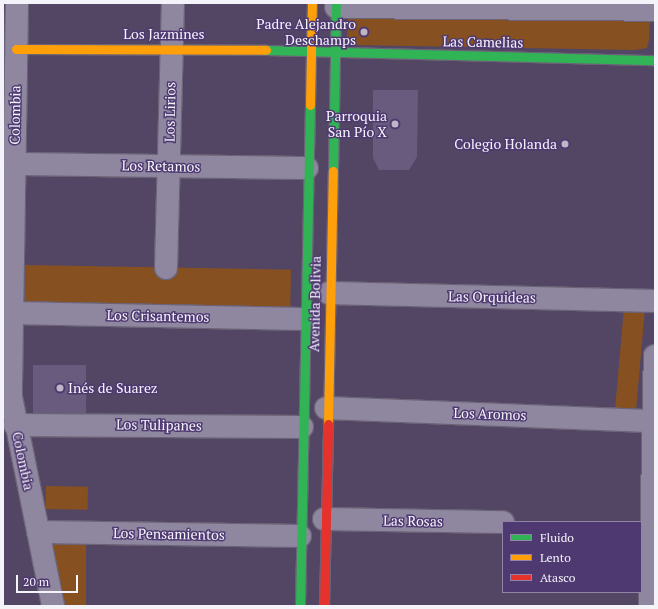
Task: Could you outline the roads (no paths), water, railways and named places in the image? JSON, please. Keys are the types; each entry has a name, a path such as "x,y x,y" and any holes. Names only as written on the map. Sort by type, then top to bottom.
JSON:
{"street":[{"name":"Colombia","path":"17,3 16,49 9,76 15,164 8,237 12,313 11,397 15,425 53,606"},
{"name":"Los Lirios","path":"166,268 173,3"},
{"name":"Avenida Bolivia","path":"300,606 307,168 312,3"},
{"name":"Avenida Bolivia","path":"324,606 324,519 333,52 336,5"},
{"path":"336,5 655,10"},
{"name":"Los Jazmines","path":"16,49 171,47 311,52"},
{"name":"Las Camelias","path":"311,52 655,60"},
{"name":"Los Retamos","path":"15,164 307,168"},
{"name":"Las Orquideas","path":"329,293 655,301"},
{"name":"Los Crisantemos","path":"12,313 304,319"},
{"path":"650,606 650,516 655,396 655,356"},
{"name":"Los Aromos","path":"326,408 654,421"},
{"name":"Los Tulipanes","path":"15,425 302,427"},
{"name":"Las Rosas","path":"324,519 502,522"},
{"name":"Los Pensamientos","path":"38,532 300,536"}],"place":[{"name":"Padre Alejandro Deschamps","path":"364,32"},
{"name":"Parroquia San Pío X","path":"395,124"},
{"name":"Colegio Holanda","path":"565,144"},
{"name":"Inés de Suarez","path":"60,388"}]}
